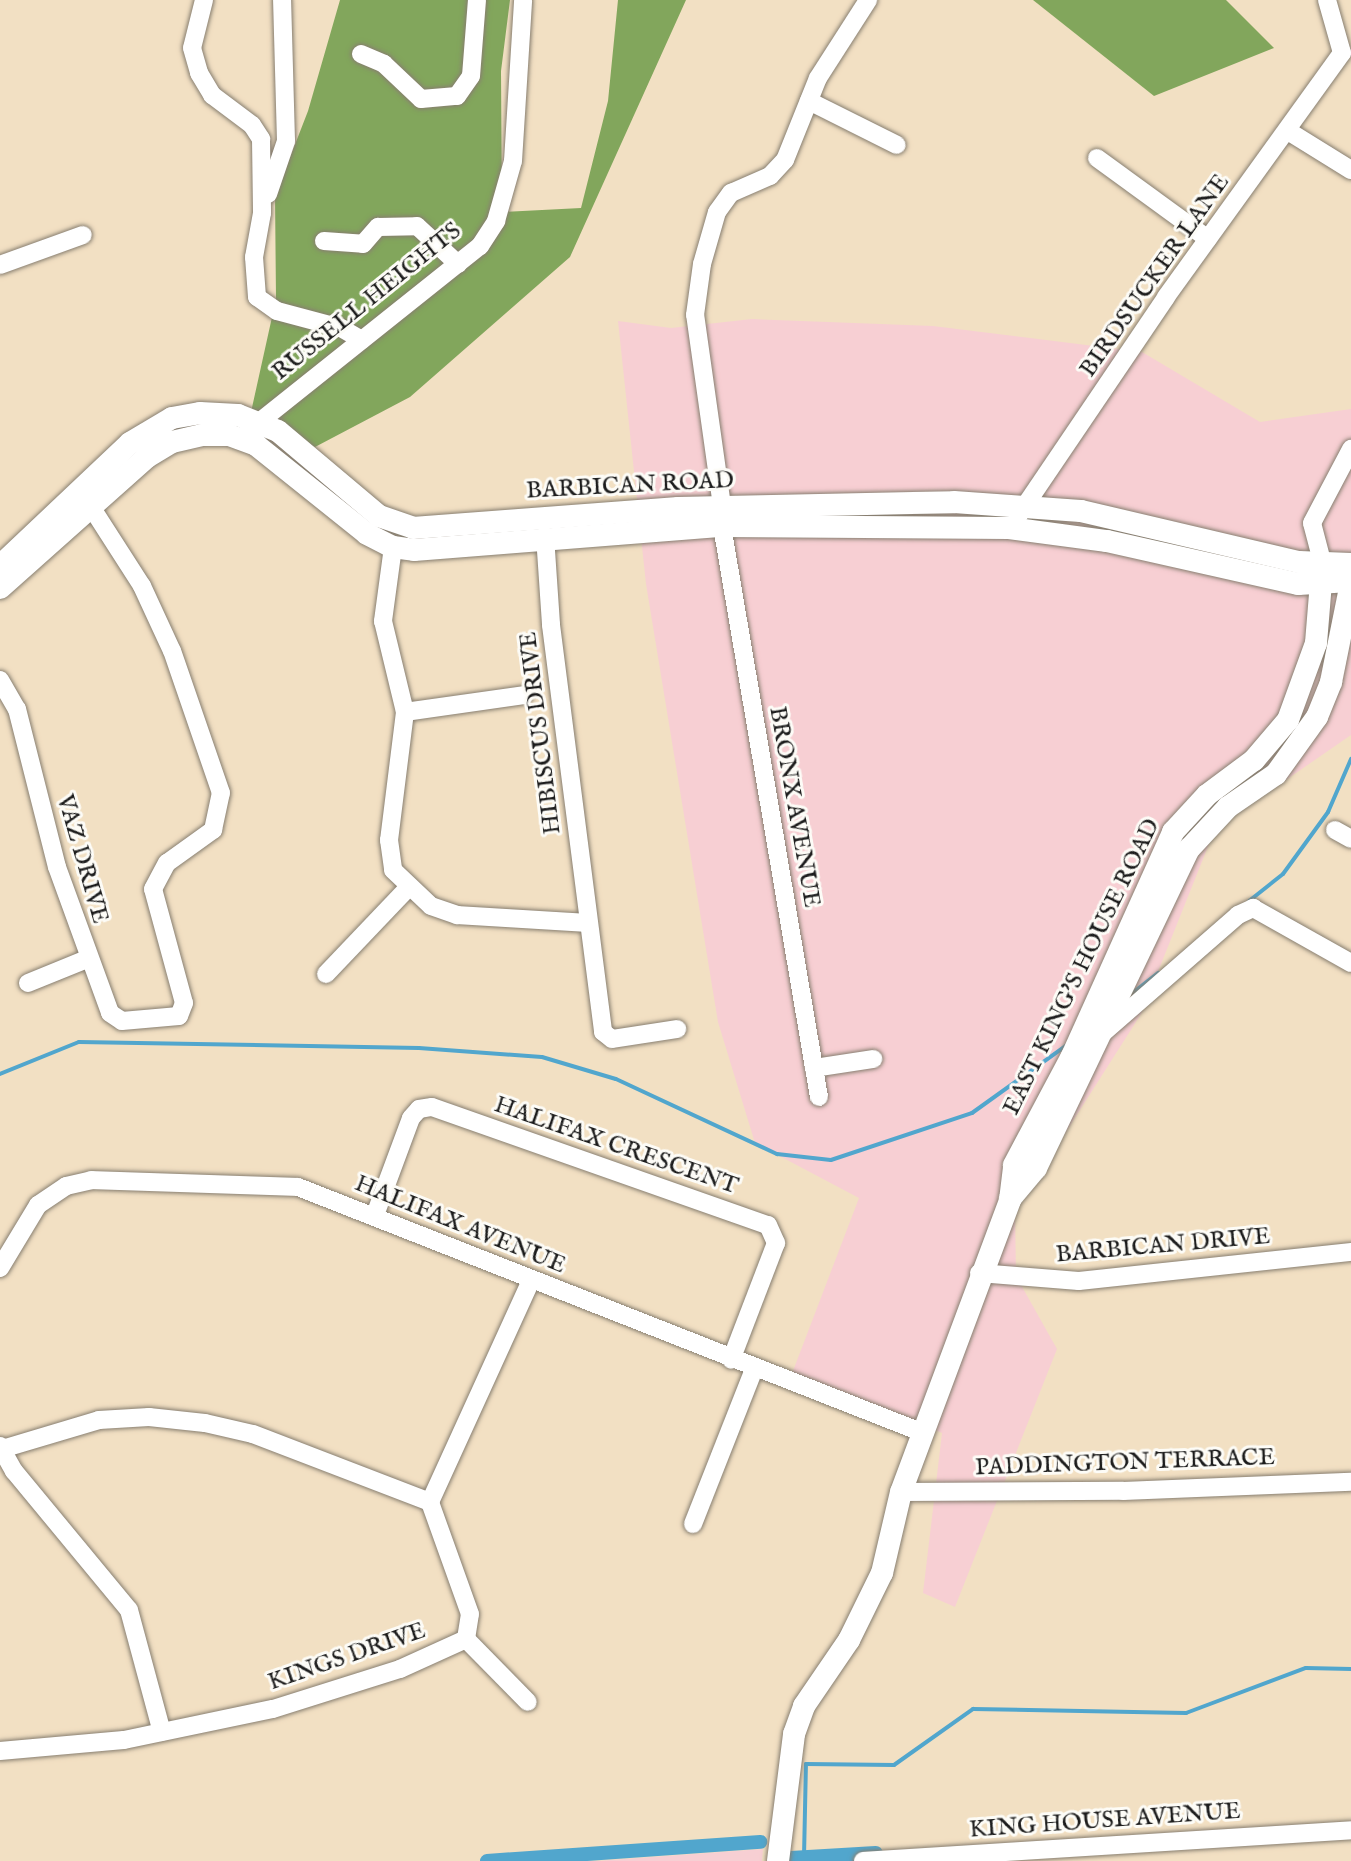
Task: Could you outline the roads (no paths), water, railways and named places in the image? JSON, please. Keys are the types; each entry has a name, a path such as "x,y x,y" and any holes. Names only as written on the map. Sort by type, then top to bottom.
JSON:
{"main road":[{"name":"BARBICAN ROAD","path":"0,566 151,428 200,413 256,421 301,447 379,516 413,528 1027,505 1081,511 1322,575"},
{"name":"BARBICAN ROAD","path":"0,588 172,442 202,435 242,439 272,456 367,534 393,547 414,550 722,516 1009,528 1322,575 1351,574"},
{"name":"EAST KING'S HOUSE ROAD","path":"778,1861 784,1788 804,1706 849,1640 882,1573 901,1492 921,1432 979,1273 1010,1200 1036,1168 1103,1031 1128,971 1203,829 1276,774 1317,717 1331,682 1351,574"},
{"name":"EAST KING'S HOUSE ROAD","path":"1010,1200 1014,1165 1072,1056 1173,832 1197,805 1254,760 1288,720 1304,687 1316,643 1322,575"}],"street":[{"path":"204,0 192,48 212,95 252,125 261,139 262,213"},
{"path":"282,0 286,141 262,213 254,257 257,297 277,311 341,328 362,340"},
{"path":"361,54 384,64 421,99 457,96 471,76 477,0"},
{"name":"RUSSELL HEIGHTS","path":"242,439 256,421 480,246 496,221 513,161 523,0"},
{"name":"BRONX AVENUE","path":"819,1097 722,516 695,315 702,264 717,212 731,193 770,176 785,160 809,101 868,0"},
{"path":"1327,0 1346,52"},
{"name":"BIRDSUCKER LANE","path":"1009,528 1208,239 1346,52"},
{"path":"809,101 897,145"},
{"path":"1288,131 1351,170"},
{"path":"1097,158 1208,239"},
{"path":"324,241 363,244 386,224 417,226 458,264"},
{"path":"0,265 83,235"},
{"path":"1322,575 1312,523 1351,449"},
{"name":"VAZ DRIVE","path":"0,680 17,709 57,867 87,959 110,1013 122,1021 179,1016 184,1007 153,889 157,874 213,830 221,793 172,651 142,586 92,508"},
{"name":"HIBISCUS DRIVE","path":"545,536 603,1032 612,1039 677,1029"},
{"path":"393,547 383,621 405,712 388,856 407,889 431,906 457,915 588,923"},
{"path":"405,712 524,695"},
{"path":"326,974 407,889"},
{"path":"1103,1031 1238,915 1253,908 1351,963"},
{"path":"28,983 87,959"},
{"path":"814,1068 873,1059"},
{"name":"HALIFAX CRESCENT","path":"375,1215 411,1118 419,1109 432,1107 768,1225 776,1243 731,1360"},
{"name":"HALIFAX AVENUE","path":"0,1268 38,1205 66,1186 91,1180 298,1187 375,1215 731,1360 921,1432"},
{"name":"BARBICAN DRIVE","path":"979,1273 1079,1281 1351,1252"},
{"path":"528,1702 466,1639 470,1614 430,1502 531,1280"},
{"path":"693,1524 754,1369"},
{"path":"162,1732 129,1610 14,1471 1,1448 99,1420 149,1417 205,1423 253,1434 430,1502"},
{"name":"PADDINGTON TERRACE","path":"901,1492 1123,1491 1351,1482"},
{"name":"KINGS DRIVE","path":"0,1751 162,1732 315,1697 400,1669 466,1639"},
{"name":"KING HOUSE AVENUE","path":"863,1861 1351,1830"}],"waterway":[{"path":"1249,901 1283,874 1328,812 1351,759"},
{"path":"1130,995 1158,973"},
{"path":"0,1074 79,1042 419,1048 542,1057 616,1079 777,1154 831,1160 972,1113 1067,1045"},
{"path":"804,1857 806,1764 894,1765 973,1709 1186,1713 1306,1668 1351,1669"},
{"path":"487,1861 760,1842"},
{"path":"791,1858 876,1853"}]}
